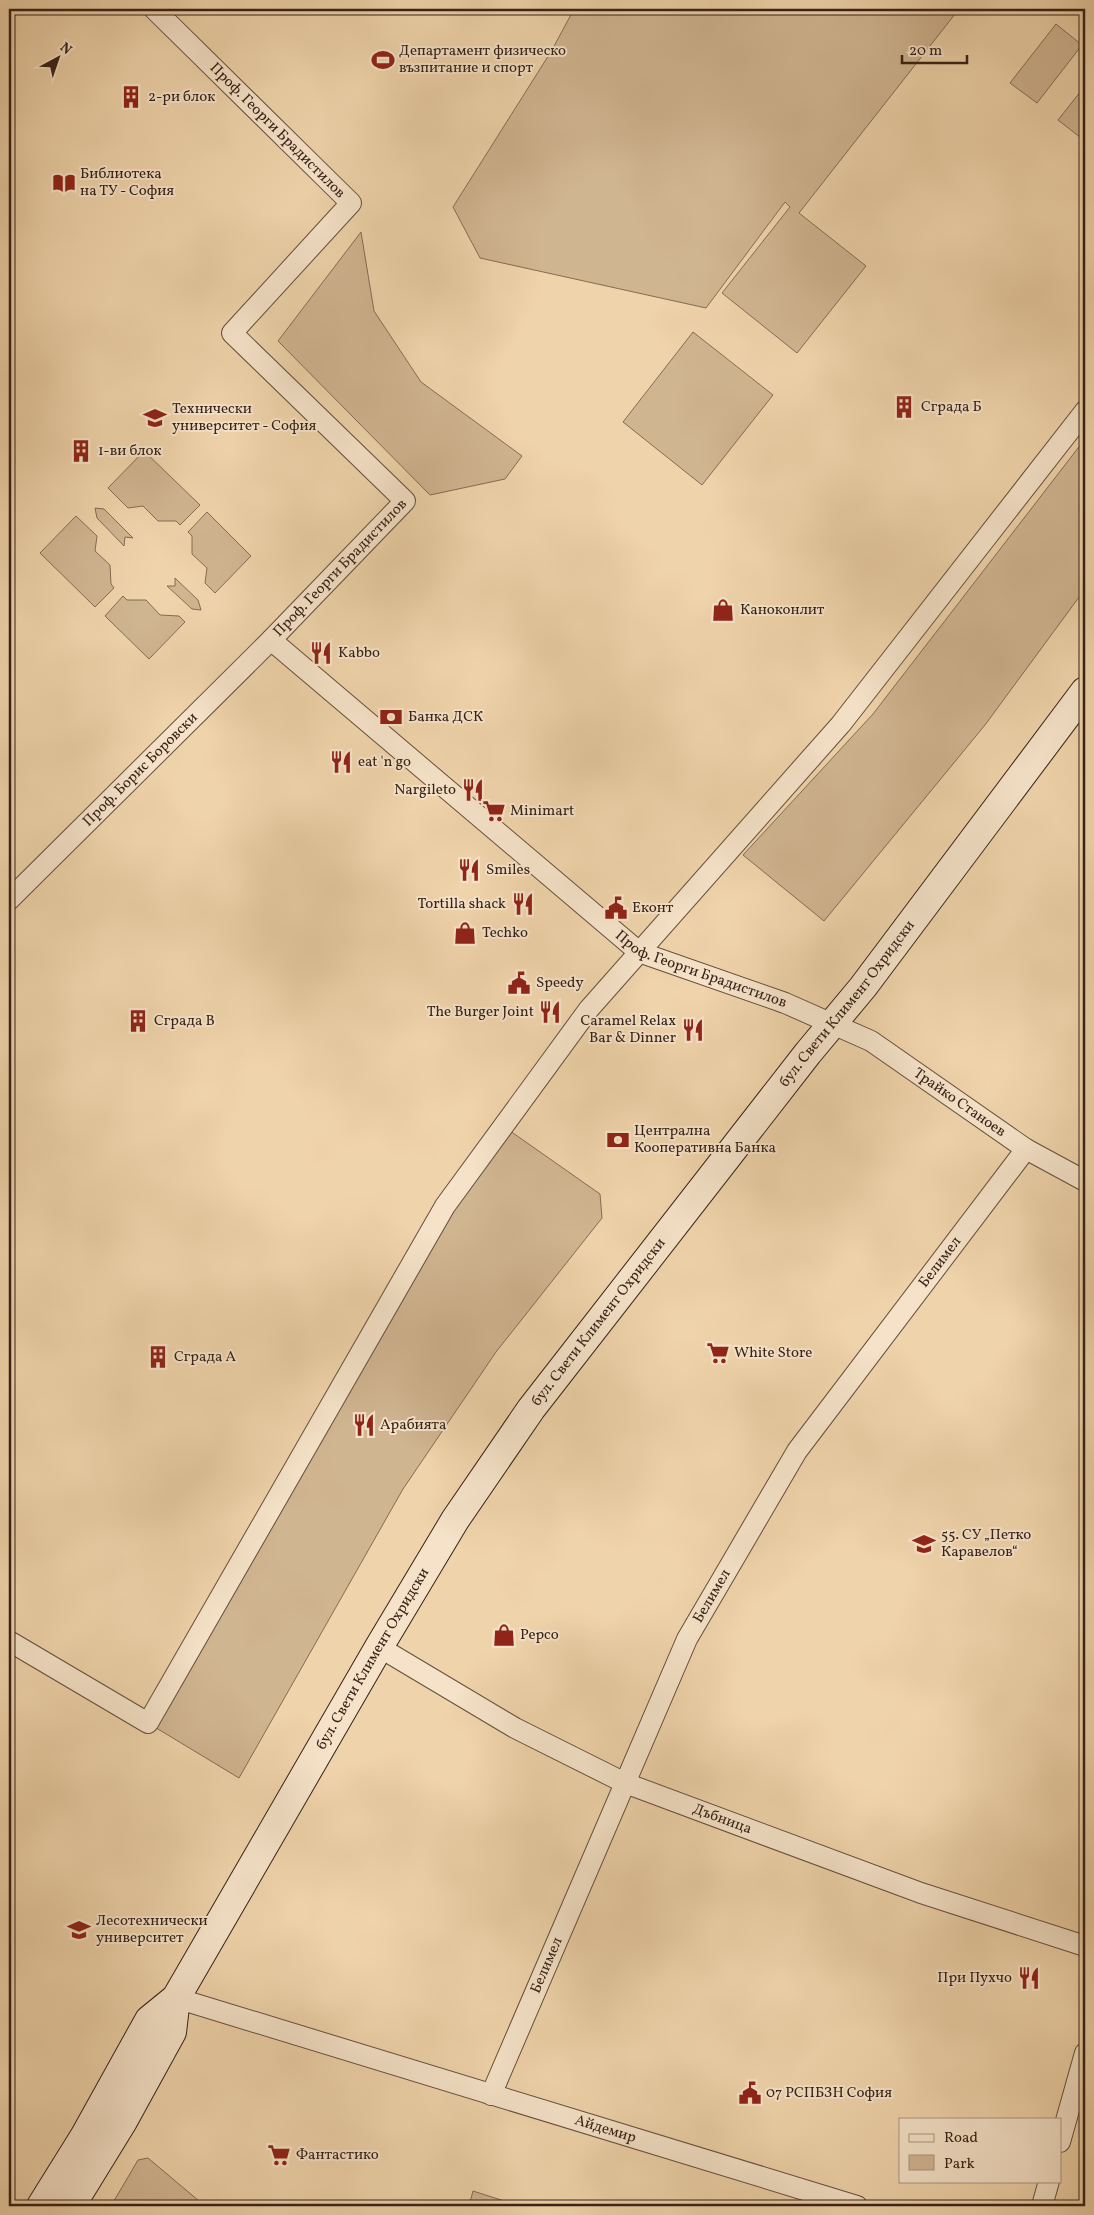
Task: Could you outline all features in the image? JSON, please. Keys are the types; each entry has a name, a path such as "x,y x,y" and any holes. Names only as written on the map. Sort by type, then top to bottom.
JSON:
{"main road":[{"name":"бул. Свети Климент Охридски","path":"41,2206 84,2138 149,2020 176,1998 455,1520 531,1408 863,987 1085,690"},
{"name":"бул. Свети Климент Охридски","path":"71,2206 122,2123 172,2032 176,1998"}],"street":[{"name":"Проф. Георги Брадистилов","path":"154,9 351,203 232,333 405,501 272,640 639,952 784,1003 833,1024"},
{"path":"9,1640 148,1723 445,1206 589,1008 841,724 1085,411"},
{"name":"Проф. Борис Боровски","path":"9,900 272,640"},
{"name":"Трайко Станоев","path":"833,1024 871,1041 1026,1149 1085,1181"},
{"name":"Белимел","path":"491,2095 687,1639 797,1451 1026,1149"},
{"name":"Дъбница","path":"379,1648 515,1728 626,1783 921,1892 1085,1946"},
{"name":"Айдемир","path":"176,1998 857,2206"},
{"path":"1062,2135 1085,2053"},
{"path":"1042,2206 1049,2182"}],"green space":[{"path":"574,9 959,9 799,213 866,266 797,353 722,293 790,207 785,202 706,308 480,258 453,207 552,50"},
{"path":"1056,24 1082,45 1037,103 1010,83"},
{"path":"1085,86 1085,141 1058,120"},
{"path":"361,232 374,311 421,382 522,456 505,479 430,495 278,341"},
{"path":"693,332 773,395 702,485 623,422"},
{"path":"1085,439 1085,589 985,725 824,921 743,855 873,714"},
{"path":"144,451 200,505 180,525 176,521 158,521 143,506 128,508 108,488"},
{"path":"95,508 104,509 133,538 125,537 124,546 97,518"},
{"path":"207,512 251,556 215,593 205,583 207,568 192,554 192,536 188,532"},
{"path":"76,516 97,536 95,551 110,565 111,584 114,588 95,607 40,553"},
{"path":"175,578 198,600 201,610 192,609 167,586 175,586"},
{"path":"123,596 127,600 146,600 160,615 179,616 185,622 149,659 105,616"},
{"path":"503,1126 600,1194 602,1218 496,1352 403,1489 239,1778 148,1723"},
{"path":"148,2158 205,2206 111,2206 138,2160"},
{"path":"473,2191 520,2206 469,2206"}],"place":[{"name":"Департамент физическо възпитание и спорт","path":"383,60"},
{"name":"2-ри блок","path":"131,97"},
{"name":"Библиотека на ТУ - София","path":"64,183"},
{"name":"Сграда Б","path":"904,407"},
{"name":"Технически университет - София","path":"155,418"},
{"name":"1-ви блок","path":"81,451"},
{"name":"Каноконлит","path":"723,610"},
{"name":"Kabbo","path":"321,653"},
{"name":"Банка ДСК","path":"391,717"},
{"name":"eat 'n go","path":"341,762"},
{"name":"Nargileto","path":"473,790"},
{"name":"Minimart","path":"494,811"},
{"name":"Smiles","path":"469,870"},
{"name":"Tortilla shack","path":"523,904"},
{"name":"Еконт","path":"616,908"},
{"name":"Techko","path":"465,933"},
{"name":"Speedy","path":"519,983"},
{"name":"The Burger Joint","path":"550,1012"},
{"name":"Сграда В","path":"138,1021"},
{"name":"Caramel Relax Bar & Dinner","path":"693,1030"},
{"name":"Централна Кооперативна Банка","path":"618,1140"},
{"name":"White Store","path":"718,1353"},
{"name":"Сграда А","path":"158,1357"},
{"name":"Арабията","path":"364,1425"},
{"name":"55. СУ „Петко Каравелов“","path":"924,1544"},
{"name":"Pepco","path":"504,1635"},
{"name":"Лесотехнически университет","path":"79,1930"},
{"name":"При Пухчо","path":"1029,1978"},
{"name":"07 РСПБЗН София","path":"750,2093"},
{"name":"Фантастико","path":"279,2155"}]}
